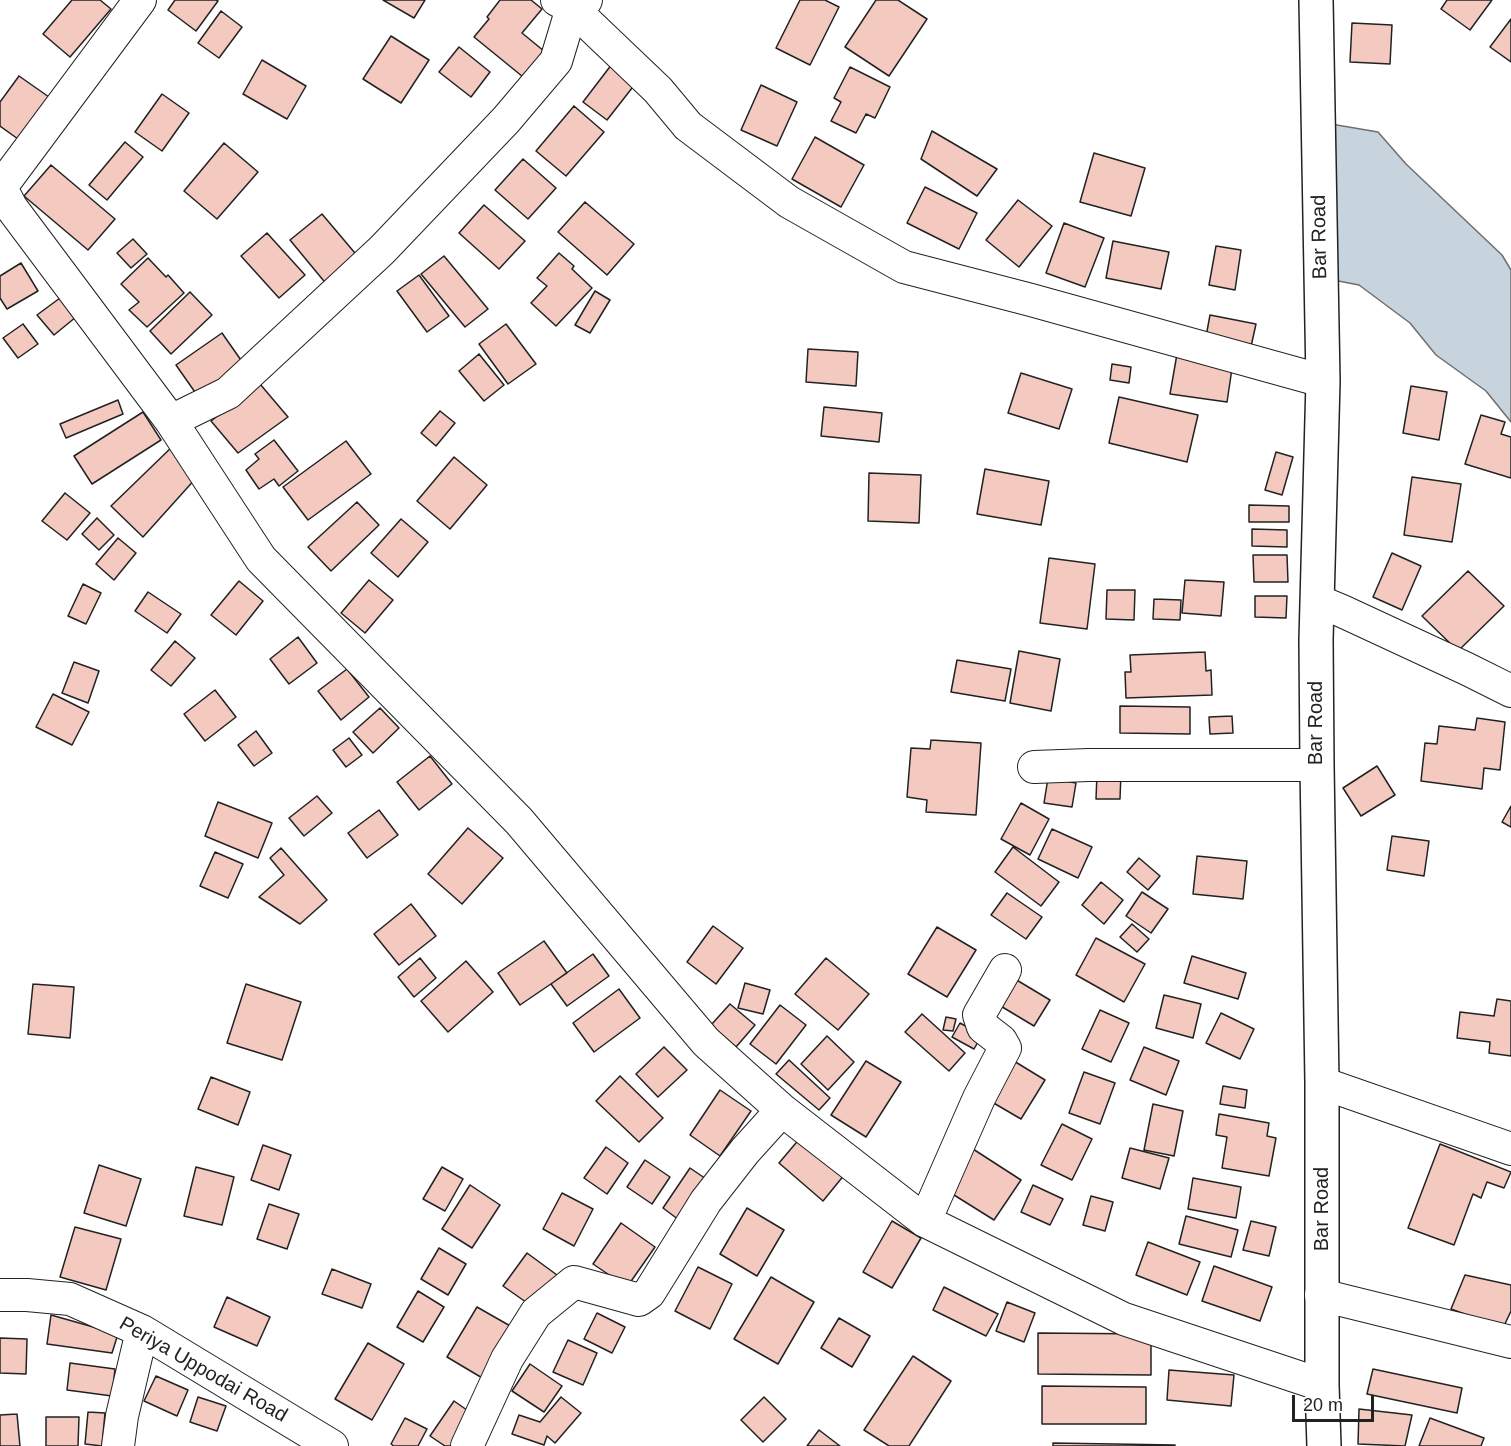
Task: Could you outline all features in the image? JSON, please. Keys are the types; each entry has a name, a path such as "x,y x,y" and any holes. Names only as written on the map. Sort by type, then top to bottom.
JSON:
{"main road":[{"name":"Bar Road","path":"1316,0 1323,381 1316,640 1322,1083 1323,1446"}],"street":[{"path":"140,0 0,186 11,207 171,421 261,559 519,821 706,1042 782,1110 925,1221 1124,1319 1322,1385"},
{"path":"171,421 228,393 382,250 506,120 556,61 572,3 658,90 688,126 789,202 904,267 1323,381"},
{"path":"1318,601 1436,654 1511,691"},
{"path":"1034,767 1317,765"},
{"path":"925,1221 979,1098 1005,1048 1001,1041 983,1027 979,1015 1005,970"},
{"path":"1322,1083 1511,1149"},
{"path":"467,1446 507,1359 536,1313 574,1282 639,1299 649,1293 706,1201 745,1151 782,1110"},
{"name":"Periya Uppodai Road","path":"0,1295 70,1299 142,1331 332,1446"},
{"path":"1322,1295 1511,1342"},
{"path":"118,1446 122,1416 142,1331"}],"shaded area":[{"path":"1331,124 1378,132 1406,164 1502,255 1511,270 1511,422 1486,391 1436,355 1410,323 1359,285 1328,279"}],"building":[{"path":"72,0 100,0 111,9 70,57 43,34"},
{"path":"175,0 218,1 196,31 168,10"},
{"path":"383,0 425,0 414,18"},
{"path":"500,0 531,0 542,9 522,33 550,56 528,81 474,37 489,19 487,17"},
{"path":"800,0 825,0 839,7 810,65 776,48"},
{"path":"876,0 898,0 927,19 889,76 845,47"},
{"path":"1447,0 1492,0 1470,30 1441,9"},
{"path":"221,11 242,27 219,58 198,43"},
{"path":"1511,19 1511,62 1490,47"},
{"path":"1352,23 1392,25 1390,64 1350,62"},
{"path":"391,36 429,60 401,103 363,79"},
{"path":"459,47 490,72 471,97 439,72"},
{"path":"262,60 306,86 287,119 243,94"},
{"path":"612,64 636,83 607,120 583,102"},
{"path":"850,67 890,87 875,118 866,114 856,133 831,121 841,102 834,98"},
{"path":"19,76 49,97 18,139 0,126 0,102"},
{"path":"761,85 797,102 777,146 741,130"},
{"path":"162,94 189,113 162,151 135,132"},
{"path":"574,106 604,132 566,176 536,151"},
{"path":"932,131 997,169 977,196 921,159"},
{"path":"815,137 864,165 841,207 792,179"},
{"path":"125,142 143,157 107,200 89,185"},
{"path":"224,143 258,172 217,219 184,191"},
{"path":"1094,153 1145,168 1131,216 1080,202"},
{"path":"523,159 556,188 528,219 495,190"},
{"path":"51,165 115,219 88,250 24,196"},
{"path":"925,187 977,213 959,249 907,223"},
{"path":"1018,200 1052,226 1019,267 986,240"},
{"path":"585,202 634,244 607,275 558,232"},
{"path":"484,205 525,241 499,269 459,233"},
{"path":"322,214 360,259 328,286 290,240"},
{"path":"1064,223 1104,238 1085,287 1046,273"},
{"path":"267,233 305,275 279,298 241,256"},
{"path":"133,239 147,254 131,268 117,253"},
{"path":"1113,241 1169,252 1161,289 1106,278"},
{"path":"1216,246 1241,250 1235,290 1209,285"},
{"path":"559,253 574,266 572,269 592,288 556,326 531,303 547,286 537,278"},
{"path":"444,256 488,309 465,327 421,274"},
{"path":"148,258 184,293 147,327 129,310 139,302 121,284"},
{"path":"21,263 38,291 7,309 0,298 0,276"},
{"path":"419,275 449,316 427,332 397,291"},
{"path":"595,291 610,300 590,333 575,325"},
{"path":"190,292 212,315 171,354 150,331"},
{"path":"60,298 76,317 54,335 37,315"},
{"path":"1210,315 1256,324 1250,351 1205,342"},
{"path":"23,324 38,344 18,358 3,338"},
{"path":"506,324 536,364 508,384 479,344"},
{"path":"222,333 243,363 197,395 176,365"},
{"path":"808,349 858,352 856,386 806,382"},
{"path":"479,354 504,385 484,401 459,371"},
{"path":"1177,354 1233,362 1227,402 1170,394"},
{"path":"1112,364 1131,367 1129,383 1110,380"},
{"path":"1021,373 1072,389 1059,429 1008,413"},
{"path":"260,384 288,417 238,453 211,421"},
{"path":"1411,386 1447,392 1439,440 1403,433"},
{"path":"1119,397 1198,415 1187,462 1109,443"},
{"path":"118,400 123,414 66,438 60,424"},
{"path":"824,407 882,413 879,442 821,436"},
{"path":"440,411 455,423 436,446 421,433"},
{"path":"143,412 161,440 92,484 74,456"},
{"path":"1481,415 1505,422 1501,434 1511,437 1511,478 1465,464"},
{"path":"274,440 298,471 279,486 274,479 259,489 246,470 259,459 255,454"},
{"path":"346,441 371,474 308,520 283,487"},
{"path":"175,444 197,477 143,537 111,506"},
{"path":"1276,452 1293,457 1282,495 1265,490"},
{"path":"454,457 487,485 450,529 417,501"},
{"path":"985,469 1049,481 1041,525 977,514"},
{"path":"869,473 921,475 919,523 868,521"},
{"path":"1412,477 1461,484 1452,542 1404,535"},
{"path":"65,493 90,513 67,540 42,521"},
{"path":"357,502 379,525 331,571 308,547"},
{"path":"1249,505 1289,506 1289,522 1249,522"},
{"path":"97,518 114,535 99,550 82,534"},
{"path":"401,519 428,542 398,577 371,553"},
{"path":"1252,529 1287,530 1287,547 1252,546"},
{"path":"118,538 136,553 114,580 96,564"},
{"path":"1392,553 1421,566 1402,610 1373,597"},
{"path":"1253,555 1287,555 1288,582 1254,582"},
{"path":"1049,558 1095,564 1087,629 1040,623"},
{"path":"1468,571 1504,606 1458,651 1422,616"},
{"path":"369,580 393,600 365,633 341,613"},
{"path":"1185,580 1224,582 1221,616 1182,613"},
{"path":"239,581 263,601 236,635 211,615"},
{"path":"83,584 101,593 86,624 68,616"},
{"path":"1107,590 1135,590 1134,620 1106,619"},
{"path":"148,592 181,614 167,633 135,611"},
{"path":"1255,596 1287,596 1286,618 1255,617"},
{"path":"1154,599 1181,600 1180,620 1153,619"},
{"path":"298,637 317,663 289,684 270,659"},
{"path":"175,641 195,658 171,686 151,670"},
{"path":"1019,651 1060,659 1051,711 1010,703"},
{"path":"1205,652 1206,671 1211,670 1212,695 1126,698 1125,672 1131,672 1130,655"},
{"path":"957,660 1011,669 1005,701 951,692"},
{"path":"74,662 99,671 88,703 62,693"},
{"path":"347,669 369,697 341,720 318,691"},
{"path":"215,690 236,717 205,741 184,714"},
{"path":"53,694 89,712 72,745 36,727"},
{"path":"1120,706 1190,707 1190,734 1120,733"},
{"path":"380,708 399,728 373,753 353,732"},
{"path":"1232,716 1233,733 1210,734 1209,717"},
{"path":"1477,718 1505,722 1500,770 1484,768 1482,789 1421,781 1425,743 1437,744 1439,726 1475,730"},
{"path":"256,731 272,753 254,766 238,745"},
{"path":"349,738 362,755 346,767 333,750"},
{"path":"931,740 981,743 976,815 926,812 927,800 907,797 911,748 930,749"},
{"path":"430,756 452,784 419,810 397,782"},
{"path":"1377,766 1395,795 1361,816 1343,788"},
{"path":"1097,773 1121,773 1120,799 1096,799"},
{"path":"1048,778 1076,783 1072,807 1044,803"},
{"path":"317,796 332,813 304,836 289,818"},
{"path":"218,802 272,823 258,858 205,836"},
{"path":"1021,803 1049,819 1030,855 1001,839"},
{"path":"1511,806 1511,827 1502,822"},
{"path":"379,810 398,835 367,858 348,833"},
{"path":"468,828 503,858 462,904 428,874"},
{"path":"1052,829 1092,847 1078,878 1038,859"},
{"path":"1392,836 1429,841 1424,876 1387,870"},
{"path":"1013,847 1059,882 1041,906 995,872"},
{"path":"281,848 327,900 300,924 259,897 284,875 270,858"},
{"path":"215,852 243,864 228,898 200,886"},
{"path":"1197,856 1247,861 1243,899 1193,894"},
{"path":"1139,858 1160,876 1148,890 1127,872"},
{"path":"1101,882 1123,900 1104,924 1082,905"},
{"path":"1142,892 1168,909 1151,933 1126,916"},
{"path":"1007,893 1042,917 1026,939 991,915"},
{"path":"411,904 436,936 399,965 374,934"},
{"path":"1132,924 1149,939 1137,952 1120,937"},
{"path":"713,926 743,948 716,984 687,962"},
{"path":"937,927 976,950 947,997 908,974"},
{"path":"1096,938 1145,964 1124,1002 1076,975"},
{"path":"544,941 567,973 520,1005 498,973"},
{"path":"593,954 609,976 567,1006 551,984"},
{"path":"1192,956 1246,973 1238,999 1184,983"},
{"path":"420,958 436,978 414,997 398,977"},
{"path":"826,958 869,994 838,1030 795,994"},
{"path":"466,961 493,992 448,1032 421,1001"},
{"path":"1010,976 1050,1000 1034,1026 994,1002"},
{"path":"745,983 770,990 763,1014 738,1008"},
{"path":"33,984 74,987 70,1038 28,1034"},
{"path":"246,984 301,1002 282,1060 227,1043"},
{"path":"619,989 640,1018 594,1052 573,1023"},
{"path":"1164,995 1201,1004 1193,1038 1156,1028"},
{"path":"1497,999 1511,1001 1511,1056 1489,1053 1490,1042 1457,1038 1460,1012 1494,1016"},
{"path":"730,1004 755,1025 736,1047 711,1025"},
{"path":"780,1005 806,1025 776,1064 750,1044"},
{"path":"1100,1010 1129,1023 1111,1062 1082,1049"},
{"path":"1221,1013 1254,1029 1240,1059 1206,1043"},
{"path":"922,1014 965,1053 949,1071 905,1032"},
{"path":"946,1017 956,1019 953,1031 943,1030"},
{"path":"960,1023 982,1035 974,1049 952,1037"},
{"path":"827,1036 854,1062 828,1090 801,1064"},
{"path":"664,1047 687,1070 658,1097 636,1074"},
{"path":"1144,1047 1179,1061 1166,1095 1130,1080"},
{"path":"1009,1058 1045,1080 1021,1119 985,1098"},
{"path":"789,1060 830,1098 819,1110 776,1074"},
{"path":"866,1061 901,1082 866,1137 831,1115"},
{"path":"1084,1072 1115,1083 1100,1124 1069,1113"},
{"path":"620,1076 663,1118 639,1142 596,1101"},
{"path":"211,1077 250,1092 238,1125 198,1109"},
{"path":"1223,1086 1247,1090 1245,1108 1220,1104"},
{"path":"720,1090 751,1111 720,1156 690,1135"},
{"path":"1153,1104 1183,1111 1174,1156 1144,1150"},
{"path":"1219,1114 1269,1123 1267,1136 1276,1138 1269,1176 1222,1168 1227,1137 1216,1135"},
{"path":"1062,1124 1092,1139 1072,1180 1041,1165"},
{"path":"801,1137 845,1174 823,1201 779,1163"},
{"path":"1440,1144 1511,1172 1504,1188 1487,1182 1481,1198 1473,1194 1454,1245 1408,1228"},
{"path":"263,1145 291,1155 279,1190 251,1180"},
{"path":"606,1147 628,1163 607,1194 584,1178"},
{"path":"1130,1148 1169,1158 1160,1189 1122,1178"},
{"path":"973,1149 1021,1180 994,1220 946,1190"},
{"path":"645,1160 670,1177 652,1204 627,1187"},
{"path":"99,1165 141,1179 126,1226 84,1213"},
{"path":"196,1167 234,1177 222,1225 184,1216"},
{"path":"442,1167 463,1179 445,1211 423,1199"},
{"path":"690,1168 712,1183 683,1223 663,1208"},
{"path":"1193,1178 1241,1187 1236,1218 1188,1209"},
{"path":"470,1185 500,1205 472,1248 442,1229"},
{"path":"1033,1185 1063,1199 1050,1225 1021,1212"},
{"path":"562,1193 593,1209 574,1246 543,1229"},
{"path":"1091,1196 1113,1202 1105,1231 1083,1225"},
{"path":"269,1204 299,1214 287,1249 257,1239"},
{"path":"747,1208 784,1230 757,1276 720,1254"},
{"path":"1186,1216 1238,1230 1231,1257 1179,1244"},
{"path":"892,1221 921,1238 892,1288 863,1272"},
{"path":"1251,1221 1276,1227 1269,1256 1243,1250"},
{"path":"621,1223 655,1247 627,1287 593,1264"},
{"path":"75,1227 121,1239 106,1290 60,1277"},
{"path":"1148,1242 1200,1262 1187,1295 1136,1275"},
{"path":"439,1248 466,1264 448,1295 421,1279"},
{"path":"527,1253 557,1275 533,1307 503,1286"},
{"path":"1214,1266 1272,1287 1260,1321 1202,1301"},
{"path":"698,1267 732,1284 710,1329 675,1311"},
{"path":"332,1269 371,1284 362,1308 322,1294"},
{"path":"1465,1275 1511,1285 1511,1311 1503,1328 1451,1309"},
{"path":"771,1277 814,1302 778,1364 734,1339"},
{"path":"944,1287 998,1314 986,1336 933,1310"},
{"path":"418,1291 444,1307 423,1342 397,1327"},
{"path":"227,1297 270,1317 257,1346 214,1327"},
{"path":"1007,1302 1035,1313 1024,1342 996,1331"},
{"path":"477,1307 519,1331 489,1382 447,1357"},
{"path":"597,1313 625,1327 612,1353 584,1339"},
{"path":"51,1315 118,1334 112,1353 47,1344"},
{"path":"839,1318 870,1336 852,1367 821,1348"},
{"path":"1038,1333 1151,1334 1151,1375 1038,1374"},
{"path":"0,1338 27,1339 26,1374 0,1373"},
{"path":"568,1340 597,1353 583,1385 553,1372"},
{"path":"368,1343 404,1364 372,1420 335,1399"},
{"path":"913,1356 951,1381 909,1446 889,1446 864,1430"},
{"path":"70,1363 115,1369 112,1396 67,1390"},
{"path":"530,1364 562,1386 544,1412 512,1391"},
{"path":"1373,1369 1462,1388 1457,1413 1367,1394"},
{"path":"1169,1370 1234,1375 1231,1406 1167,1400"},
{"path":"156,1376 188,1390 177,1416 144,1401"},
{"path":"1042,1386 1146,1387 1146,1424 1042,1424"},
{"path":"198,1397 226,1406 217,1431 190,1422"},
{"path":"561,1397 581,1413 555,1443 547,1436 544,1445 512,1434 519,1415 540,1422"},
{"path":"764,1397 786,1419 763,1442 741,1420"},
{"path":"454,1401 477,1417 457,1446 445,1446 430,1436"},
{"path":"1359,1409 1412,1415 1405,1446 1358,1444"},
{"path":"88,1412 105,1413 102,1446 85,1444"},
{"path":"17,1414 20,1446 0,1446 0,1415"},
{"path":"46,1417 79,1417 78,1446 46,1446"},
{"path":"405,1418 427,1429 418,1446 391,1444"},
{"path":"1430,1418 1484,1438 1481,1446 1419,1446"},
{"path":"819,1430 840,1446 807,1446"},
{"path":"1053,1443 1175,1445 1175,1446 1053,1446"}]}
